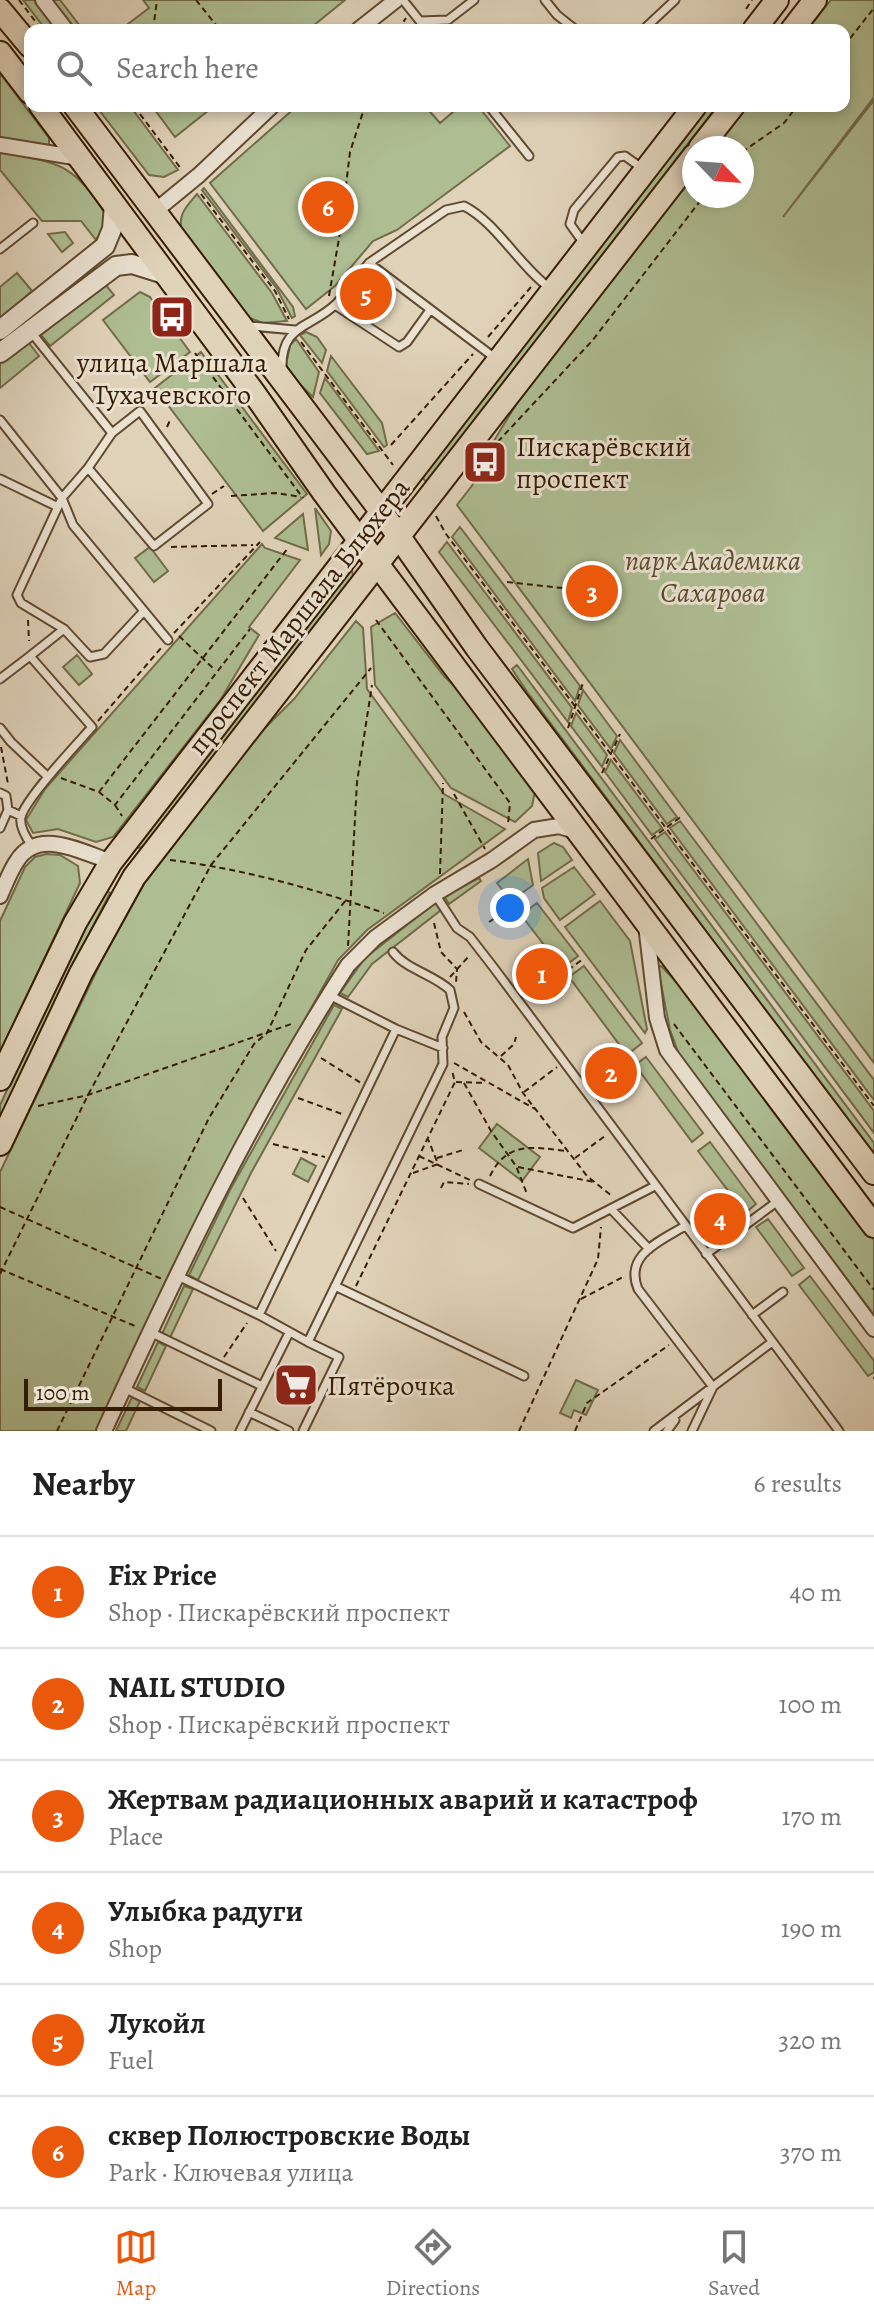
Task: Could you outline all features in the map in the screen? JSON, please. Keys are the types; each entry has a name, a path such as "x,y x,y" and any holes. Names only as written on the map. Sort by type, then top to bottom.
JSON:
{"main road":[{"path":"796,24 815,0"},
{"path":"759,24 773,6 786,24"},
{"path":"0,10 24,39"},
{"path":"0,53 24,84"},
{"path":"46,112 359,538 874,1226"},
{"path":"79,112 399,535 477,648 874,1173"},
{"name":"проспект Маршала Блюхера","path":"0,1079 75,923 111,862 690,112"},
{"path":"709,136 728,112"},
{"name":"проспект Маршала Блюхера","path":"0,1144 100,935 134,877 682,171"},
{"path":"111,862 134,877"}],"street":[{"path":"43,0 61,24"},
{"path":"366,24 396,0"},
{"path":"154,212 266,112"},
{"path":"0,145 80,158"},
{"path":"0,330 105,246 112,229 114,205"},
{"path":"0,353 116,266 132,264 167,275"},
{"path":"104,1431 233,1165 348,965 400,919 519,840 544,827 559,826 579,833"},
{"path":"0,896 16,861 32,846 56,844 111,862"},
{"path":"645,921 657,1018 667,1050 874,1329"}],"lane":[{"path":"403,0 422,24"},
{"path":"420,21 448,20 474,0"},
{"path":"545,0 568,24"},
{"path":"649,24 675,0"},
{"path":"494,112 529,156"},
{"path":"586,247 570,224 574,210 618,157 625,156 645,170"},
{"path":"283,381 283,348 295,330 335,305 369,263 446,210 464,206 479,216 537,279 552,290"},
{"path":"0,249 33,223"},
{"path":"369,263 498,360"},
{"path":"335,305 399,347 407,342 430,310"},
{"path":"238,322 258,328 295,330"},
{"path":"30,330 112,433"},
{"path":"88,468 154,546 208,504 140,411 112,433 62,498 17,595 21,603 64,629 90,657 104,654 143,612"},
{"path":"0,420 62,498 73,525 168,640"},
{"path":"0,479 58,507"},
{"path":"0,679 64,629"},
{"path":"30,656 92,727 49,776 21,816 22,828 32,846"},
{"path":"0,728 17,749 49,776"},
{"path":"0,828 8,810 3,795"},
{"path":"8,810 21,816"},
{"path":"435,894 457,928 478,946 839,1431"},
{"path":"308,1342 443,1064 442,1037 454,1008 450,990 403,963 393,952"},
{"path":"329,995 396,1029 443,1048"},
{"path":"259,1315 396,1029"},
{"path":"482,1186 573,1228 655,1186"},
{"path":"706,1254 778,1201"},
{"path":"612,1210 649,1249"},
{"path":"685,1226 649,1249 635,1264 634,1272 638,1289 713,1387"},
{"path":"176,1280 259,1315 339,1357 303,1431"},
{"path":"335,1286 524,1376"},
{"path":"752,1315 783,1292"},
{"path":"150,1332 262,1386"},
{"path":"240,1431 289,1333"},
{"path":"654,1431 772,1342"},
{"path":"692,1431 713,1387"},
{"path":"124,1388 207,1430"},
{"path":"667,1431 687,1406"},
{"path":"249,1412 289,1431"}],"path":[{"path":"19,0 37,24"},
{"path":"154,24 157,0"},
{"path":"196,0 215,24"},
{"path":"850,38 874,8"},
{"path":"139,112 275,291 289,319"},
{"path":"335,305 328,295 341,227 350,152 363,112"},
{"path":"754,144 784,123 792,112"},
{"path":"491,449 592,341 695,208"},
{"path":"299,340 391,463"},
{"path":"195,353 303,498 276,493 231,496"},
{"path":"205,499 224,486"},
{"path":"434,513 446,534 874,1106"},
{"path":"92,727 260,542"},
{"path":"154,546 256,545"},
{"path":"99,792 288,548"},
{"path":"598,572 611,584 611,596 601,610 589,611 578,606 572,589 581,574 598,572"},
{"path":"507,582 572,589"},
{"path":"27,607 30,656"},
{"path":"376,620 510,803 508,824"},
{"path":"115,805 250,629"},
{"path":"175,633 216,672"},
{"path":"150,1332 1,1271 88,1095 211,865 371,668"},
{"path":"568,728 583,683"},
{"path":"348,965 348,901 357,782 372,685"},
{"path":"602,773 620,734"},
{"path":"0,743 9,790 3,795"},
{"path":"49,776 99,792 115,805 133,834"},
{"path":"435,894 442,867 443,783"},
{"path":"454,794 492,860"},
{"path":"651,839 682,816"},
{"path":"149,858 211,865 286,881 400,919"},
{"path":"57,1431 209,1118 254,1044 267,1033 306,950 348,901"},
{"path":"489,922 498,916"},
{"path":"434,923 441,952 457,969"},
{"path":"443,984 478,946"},
{"path":"560,976 583,959"},
{"path":"657,1018 670,1018 874,1290"},
{"path":"18,1107 88,1095 298,1022 315,1020"},
{"path":"500,1057 514,1044 516,1037"},
{"path":"481,1042 500,1057 567,1151 595,1182 622,1204"},
{"path":"321,1058 368,1087"},
{"path":"449,1060 536,1110"},
{"path":"523,1093 564,1062"},
{"path":"352,1294 455,1082 489,1083"},
{"path":"464,1083 516,1166 522,1181"},
{"path":"298,1098 353,1118"},
{"path":"574,1159 614,1129"},
{"path":"428,1138 438,1164"},
{"path":"273,1144 334,1160"},
{"path":"482,1186 497,1162 526,1146 567,1151"},
{"path":"435,1159 463,1150"},
{"path":"419,1156 482,1186"},
{"path":"411,1173 438,1164"},
{"path":"516,1166 595,1182"},
{"path":"441,1188 444,1182 482,1186"},
{"path":"243,1198 284,1263"},
{"path":"0,1207 137,1268 176,1280"},
{"path":"519,1431 598,1259 603,1214"},
{"path":"580,1299 634,1272"},
{"path":"220,1365 245,1326"},
{"path":"575,1431 587,1403 677,1339"}],"green space":[{"path":"23,0 34,0 52,24 41,24"},
{"path":"52,0 60,0 78,24 70,24"},
{"path":"143,0 345,0 315,24 128,24 149,8"},
{"name":"парк Академика Сахарова","path":"831,0 874,0 874,97 783,217 874,100 874,1063 457,505 498,452 492,444 520,398 682,190 682,208 754,208 754,136 724,136 743,112 850,112 850,24 812,24"},
{"path":"0,73 24,105 24,112 29,112 49,138 49,144 0,138"},
{"path":"101,112 134,112 178,170 164,177 149,175"},
{"path":"156,112 206,112 175,137"},
{"path":"290,112 430,112 440,123 453,112 483,112 510,146 397,230 373,241 335,286 306,309 210,183"},
{"path":"704,112 712,112 694,136 686,136"},
{"path":"682,141 682,151 427,483 422,477"},
{"path":"0,151 49,162 72,173 82,182 104,212 104,227 96,240 81,221 42,221 0,170"},
{"path":"204,188 293,307 295,316 292,318 277,289 202,190"},
{"path":"197,194 272,293 287,321 263,323 245,316 183,234 181,217"},
{"path":"65,232 73,243 62,252 48,234"},
{"path":"17,273 32,291 0,319 0,287"},
{"path":"105,284 114,295 50,346 41,335"},
{"path":"140,292 150,297 190,352 150,382 103,320"},
{"path":"306,332 317,337 326,350 322,363 300,335"},
{"path":"296,339 319,372 313,397 285,370 290,345"},
{"path":"29,343 39,356 0,388 0,363"},
{"path":"201,352 307,494 263,531 155,388"},
{"path":"331,356 382,423 387,445 384,447 327,371"},
{"path":"325,378 379,451 367,454 320,393"},
{"path":"315,508 331,531 329,544 321,555"},
{"path":"303,514 308,550 275,538"},
{"path":"460,527 580,686 575,701 452,537"},
{"path":"447,542 572,708 568,722 439,552"},
{"path":"262,544 265,548 300,560 249,627 259,635 221,699 113,837 96,842 58,829 33,833 26,820 45,789"},
{"path":"150,547 168,571 154,582 135,558"},
{"path":"352,570 353,576 143,847 138,848 136,845"},
{"path":"395,613 444,676 471,702 535,792 532,806 515,822 451,788 375,685 371,627"},
{"path":"356,621 363,628 367,689 444,794 505,829 367,930 338,960 226,1161 96,1431 0,1431 0,1172 101,962 144,884 258,735 294,699"},
{"path":"77,655 92,674 79,685 63,667"},
{"path":"517,665 874,1143 874,1156 528,693 512,669"},
{"path":"583,690 617,736 611,749 578,705"},
{"path":"576,713 607,755 602,767 571,726"},
{"path":"620,740 677,817 667,824 614,753"},
{"path":"611,760 662,828 652,835 605,772"},
{"path":"680,821 874,1080 874,1100 670,828"},
{"path":"665,832 874,1111 874,1133 655,839"},
{"path":"554,843 563,847 572,860 541,881 538,853"},
{"path":"60,855 78,866 80,883 0,1052 0,921 25,867 35,857"},
{"path":"528,859 533,885 511,901 497,883"},
{"path":"574,867 595,894 560,920 544,898 542,888"},
{"path":"479,878 481,881 449,904 444,896"},
{"path":"105,890 110,893 0,1119 0,1105 64,968"},
{"path":"600,901 630,941 647,1029 645,1033 565,927"},
{"path":"435,903 441,910 372,964 348,997 340,993 365,958"},
{"path":"537,903 578,956 562,968 521,915"},
{"path":"584,966 642,1043 627,1055 569,977"},
{"path":"661,966 697,1003 874,1240 874,1315 680,1057 670,1030 658,968"},
{"path":"334,1005 342,1009 251,1173 198,1280 189,1275 230,1190"},
{"path":"646,1057 703,1133 692,1142 635,1065"},
{"path":"497,1124 540,1157 522,1181 479,1148"},
{"path":"710,1142 756,1204 745,1213 698,1151"},
{"path":"301,1158 316,1166 308,1182 293,1174"},
{"path":"768,1219 804,1268 792,1276 756,1227"},
{"path":"810,1276 874,1361 874,1372 868,1376 799,1285"},
{"path":"184,1286 193,1289 170,1338 162,1334"},
{"path":"158,1342 166,1346 145,1391 137,1387"},
{"path":"576,1380 598,1390 586,1415 574,1410 571,1418 560,1413"},
{"path":"132,1397 140,1401 126,1431 116,1431"}],"place":[{"name":"сквер Полюстровские Воды","path":"328,207"},
{"name":"Лукойл","path":"366,294"},
{"name":"улица Маршала Тухачевского","path":"172,317"},
{"name":"Пискарёвский проспект","path":"485,462"},
{"name":"Жертвам радиационных аварий и катастроф","path":"592,591"},
{"name":"Fix Price","path":"542,974"},
{"name":"NAIL STUDIO","path":"611,1073"},
{"name":"Улыбка радуги","path":"720,1219"},
{"name":"Пятёрочка","path":"296,1385"}]}
